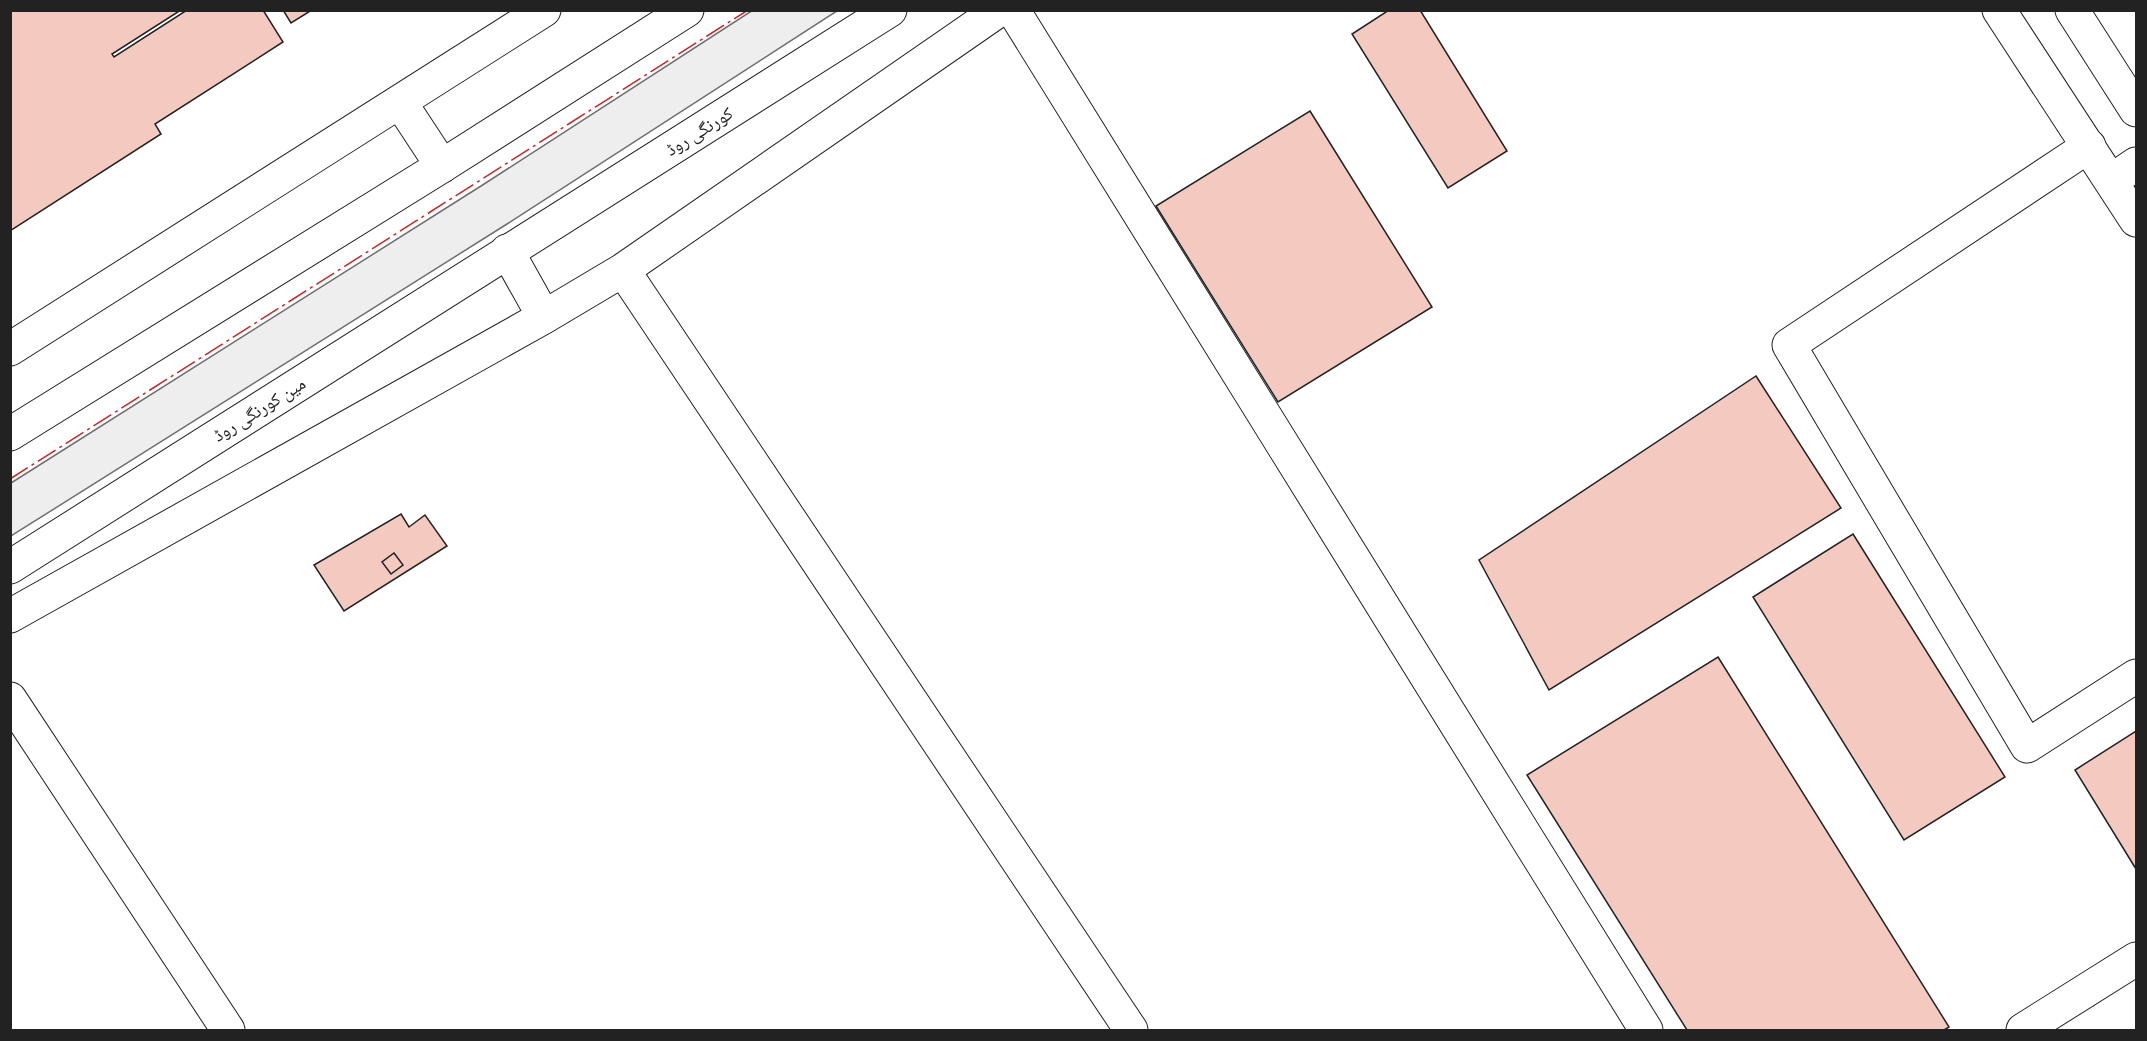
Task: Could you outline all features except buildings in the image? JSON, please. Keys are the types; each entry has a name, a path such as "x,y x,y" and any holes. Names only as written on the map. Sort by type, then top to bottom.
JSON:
{"street":[{"path":"10,349 544,10"},
{"path":"10,434 442,166 687,10"},
{"name":"کورنگی روڈ","path":"507,251 890,10"},
{"path":"10,616 544,317 623,270 999,10"},
{"path":"1013,10 1646,1030"},
{"path":"1999,10 2089,146 2124,172 2136,220"},
{"path":"2072,10 2136,110"},
{"path":"400,102 442,166"},
{"path":"2089,146 1789,345 2027,746 2136,676"},
{"path":"507,251 544,317"},
{"name":"مین کورنگی روڈ","path":"10,567 507,251"},
{"path":"623,270 1131,1030"},
{"path":"10,699 228,1030"},
{"path":"2023,1030 2136,959"}],"shaded area":[{"path":"753,10 837,11 507,224 11,536 11,483 481,186"}],"power":[{"path":"10,479 748,10"}]}
